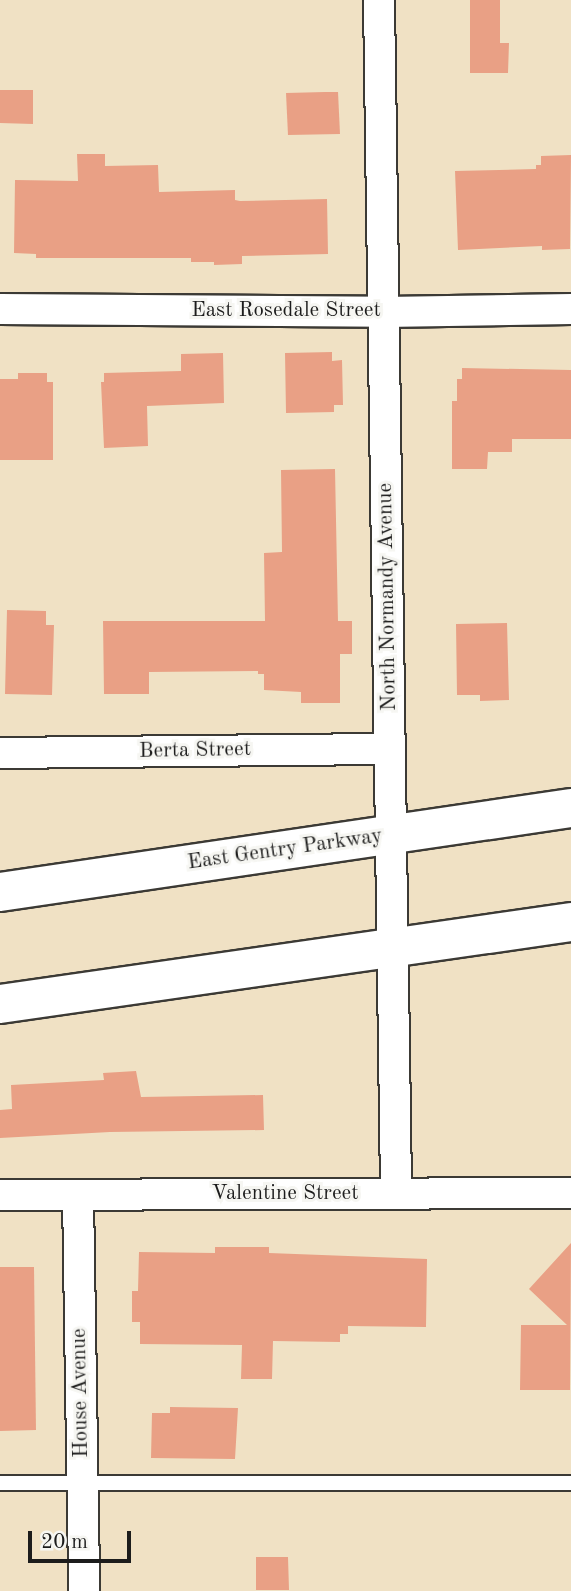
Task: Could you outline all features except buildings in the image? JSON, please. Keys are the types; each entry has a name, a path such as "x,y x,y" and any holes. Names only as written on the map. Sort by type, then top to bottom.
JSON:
{"main road":[{"name":"East Gentry Parkway","path":"0,892 571,808"},
{"path":"0,1004 571,922"}],"street":[{"name":"North Normandy Avenue","path":"379,0 396,1194"},
{"name":"East Rosedale Street","path":"0,309 384,312 571,309"},
{"name":"Berta Street","path":"0,753 390,749"},
{"name":"Valentine Street","path":"0,1195 571,1193"},
{"name":"House Avenue","path":"78,1195 83,1591"}],"lane":[{"path":"0,1483 571,1483"}]}
